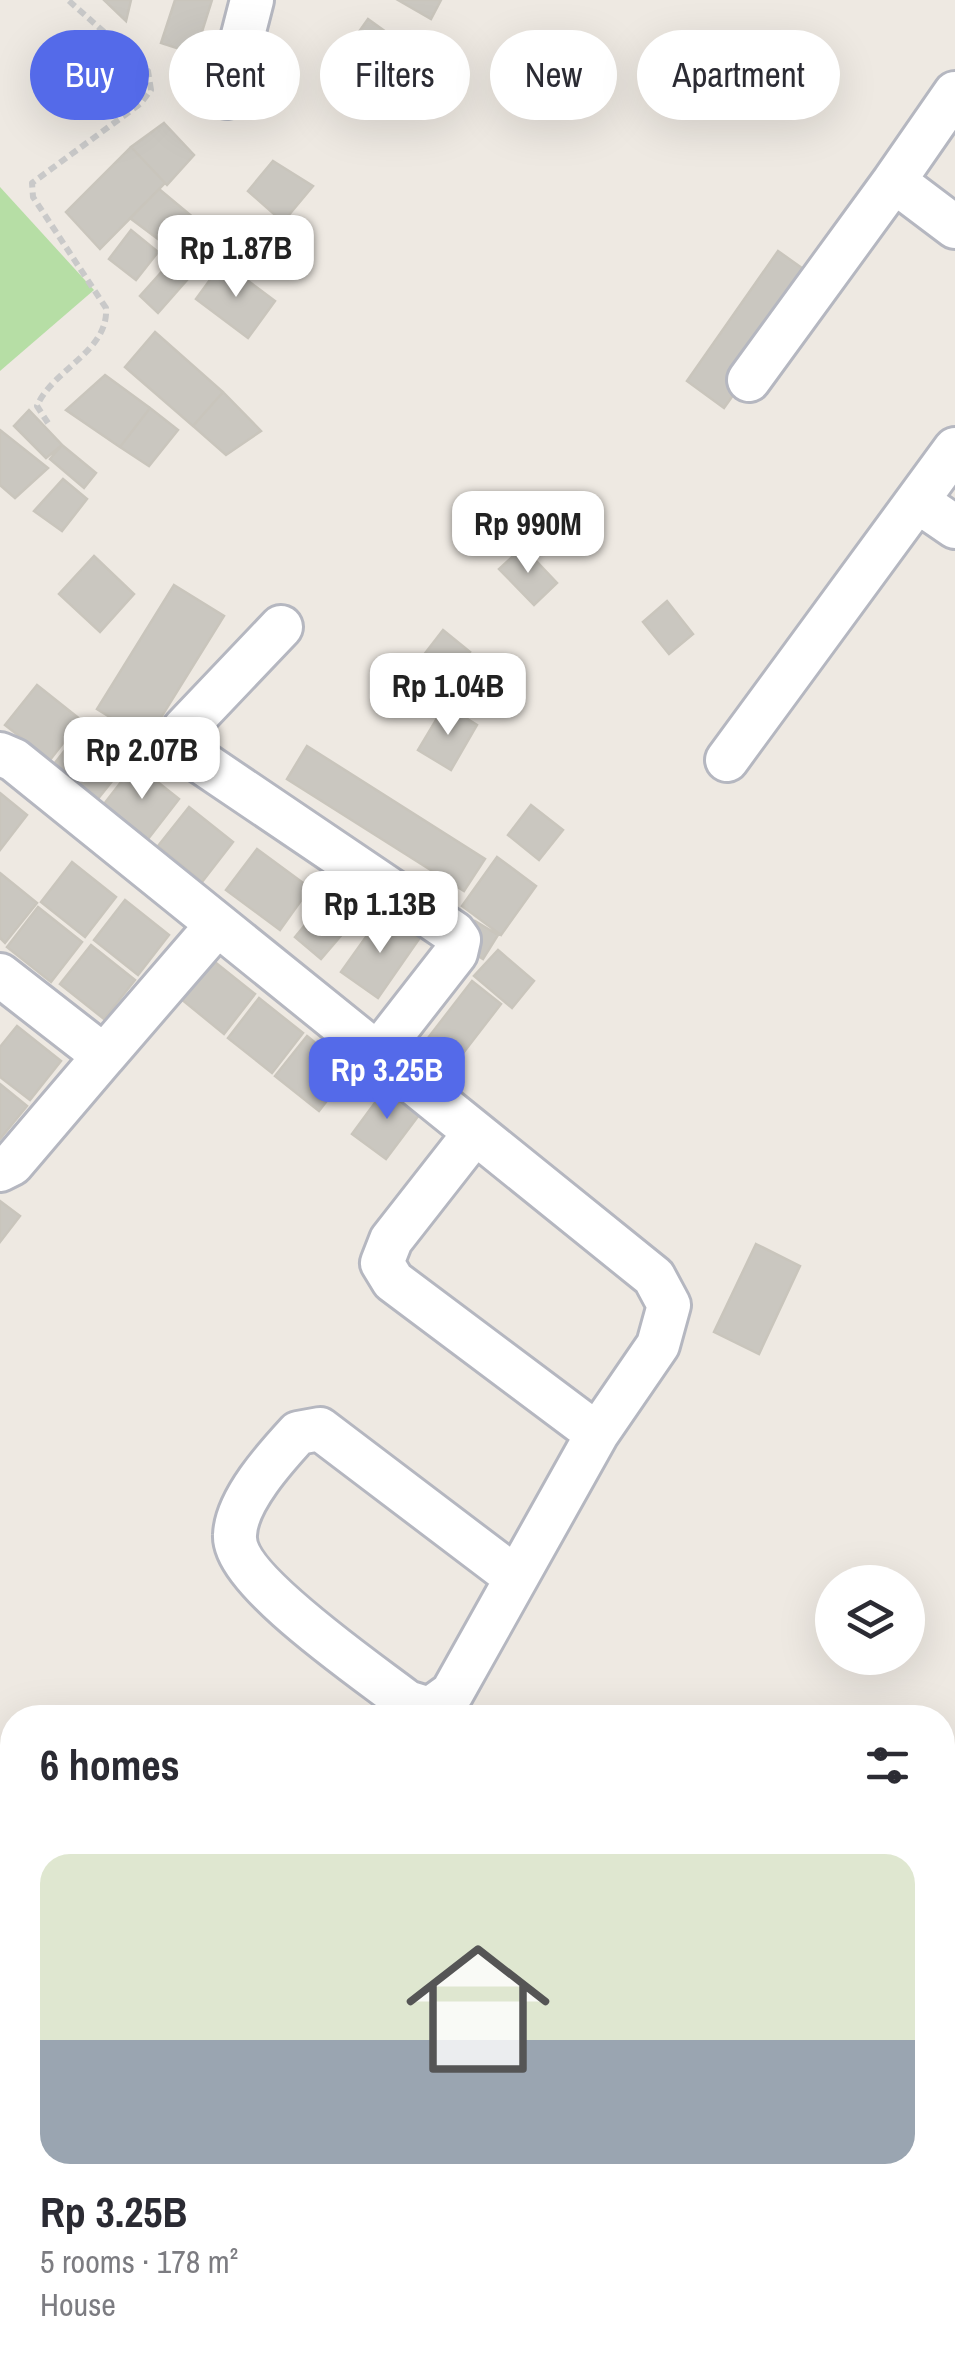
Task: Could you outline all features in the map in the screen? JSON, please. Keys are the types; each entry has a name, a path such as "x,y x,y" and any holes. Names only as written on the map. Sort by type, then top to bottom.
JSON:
{"street":[{"path":"244,30 252,0"},
{"path":"749,380 955,93"},
{"path":"894,181 955,227"},
{"path":"728,760 955,449"},
{"path":"917,501 955,526"},
{"path":"280,627 184,729 182,750 454,933 458,940 456,953 378,1053"},
{"path":"0,754 654,1276 667,1296 668,1318 658,1346 596,1434 452,1692 435,1705"},
{"path":"0,1170 12,1164 216,925"},
{"path":"0,975 104,1056"},
{"path":"474,1134 390,1240 382,1263 393,1281 596,1434"},
{"path":"417,1705 407,1702 271,1594 238,1557 234,1538 238,1517 298,1433 320,1429 515,1578"}],"path":[{"path":"48,424 37,406 44,390 96,340 107,324 106,308 33,198 32,183 140,104 151,90 148,71 68,0"}],"green space":[{"path":"0,187 94,290 0,371"}],"building":[{"path":"104,0 131,0 126,21"},
{"path":"175,0 212,0 203,30 169,30 169,46 161,43"},
{"path":"398,0 441,0 431,19"},
{"path":"368,19 383,30 360,30"},
{"path":"164,123 194,155 167,185 131,147"},
{"path":"131,147 165,183 100,249 66,212"},
{"path":"273,161 313,186 283,222 248,191"},
{"path":"159,189 201,224 178,254 130,218"},
{"path":"131,230 158,252 136,280 109,259"},
{"path":"183,248 201,264 158,313 140,296"},
{"path":"778,251 816,278 724,408 687,381"},
{"path":"223,262 275,301 248,338 196,299"},
{"path":"155,332 223,392 193,426 125,367"},
{"path":"105,375 150,408 120,447 66,410"},
{"path":"223,392 261,431 226,455 193,426"},
{"path":"150,408 178,430 149,466 120,447"},
{"path":"29,410 62,445 46,458 14,426"},
{"path":"0,430 48,468 15,498 0,485"},
{"path":"62,445 96,473 84,488 50,459"},
{"path":"63,479 87,499 62,531 34,511"},
{"path":"523,547 557,583 534,605 499,569"},
{"path":"94,556 134,594 100,632 59,594"},
{"path":"174,585 224,616 147,740 97,709"},
{"path":"667,601 693,634 669,654 643,622"},
{"path":"443,630 470,652 442,686 416,665"},
{"path":"37,685 81,720 50,760 5,725"},
{"path":"445,705 477,725 451,770 418,750"},
{"path":"85,725 129,760 97,800 54,764"},
{"path":"307,746 485,859 464,891 287,779"},
{"path":"135,764 179,799 148,839 104,804"},
{"path":"0,793 27,815 0,850"},
{"path":"531,805 563,830 539,860 508,835"},
{"path":"189,807 233,842 202,882 158,846"},
{"path":"257,849 310,888 280,930 226,890"},
{"path":"497,857 536,886 501,935 462,906"},
{"path":"72,862 116,897 85,937 41,902"},
{"path":"0,873 37,903 5,943 0,938"},
{"path":"125,900 169,935 138,975 94,940"},
{"path":"324,902 351,924 321,959 295,937"},
{"path":"38,907 82,942 51,982 7,947"},
{"path":"383,913 419,939 378,998 341,972"},
{"path":"475,921 498,935 483,959 461,945"},
{"path":"91,945 135,980 104,1019 60,984"},
{"path":"498,950 534,981 512,1008 474,976"},
{"path":"211,959 255,994 224,1034 180,998"},
{"path":"472,981 501,1004 450,1070 421,1047"},
{"path":"259,998 303,1033 272,1073 228,1038"},
{"path":"17,1026 61,1061 30,1100 0,1077 0,1047"},
{"path":"307,1036 350,1071 319,1111 275,1076"},
{"path":"0,1084 27,1106 0,1139"},
{"path":"388,1085 422,1111 386,1159 352,1134"},
{"path":"0,1201 20,1216 0,1242"},
{"path":"756,1244 800,1266 759,1354 714,1332"}]}
